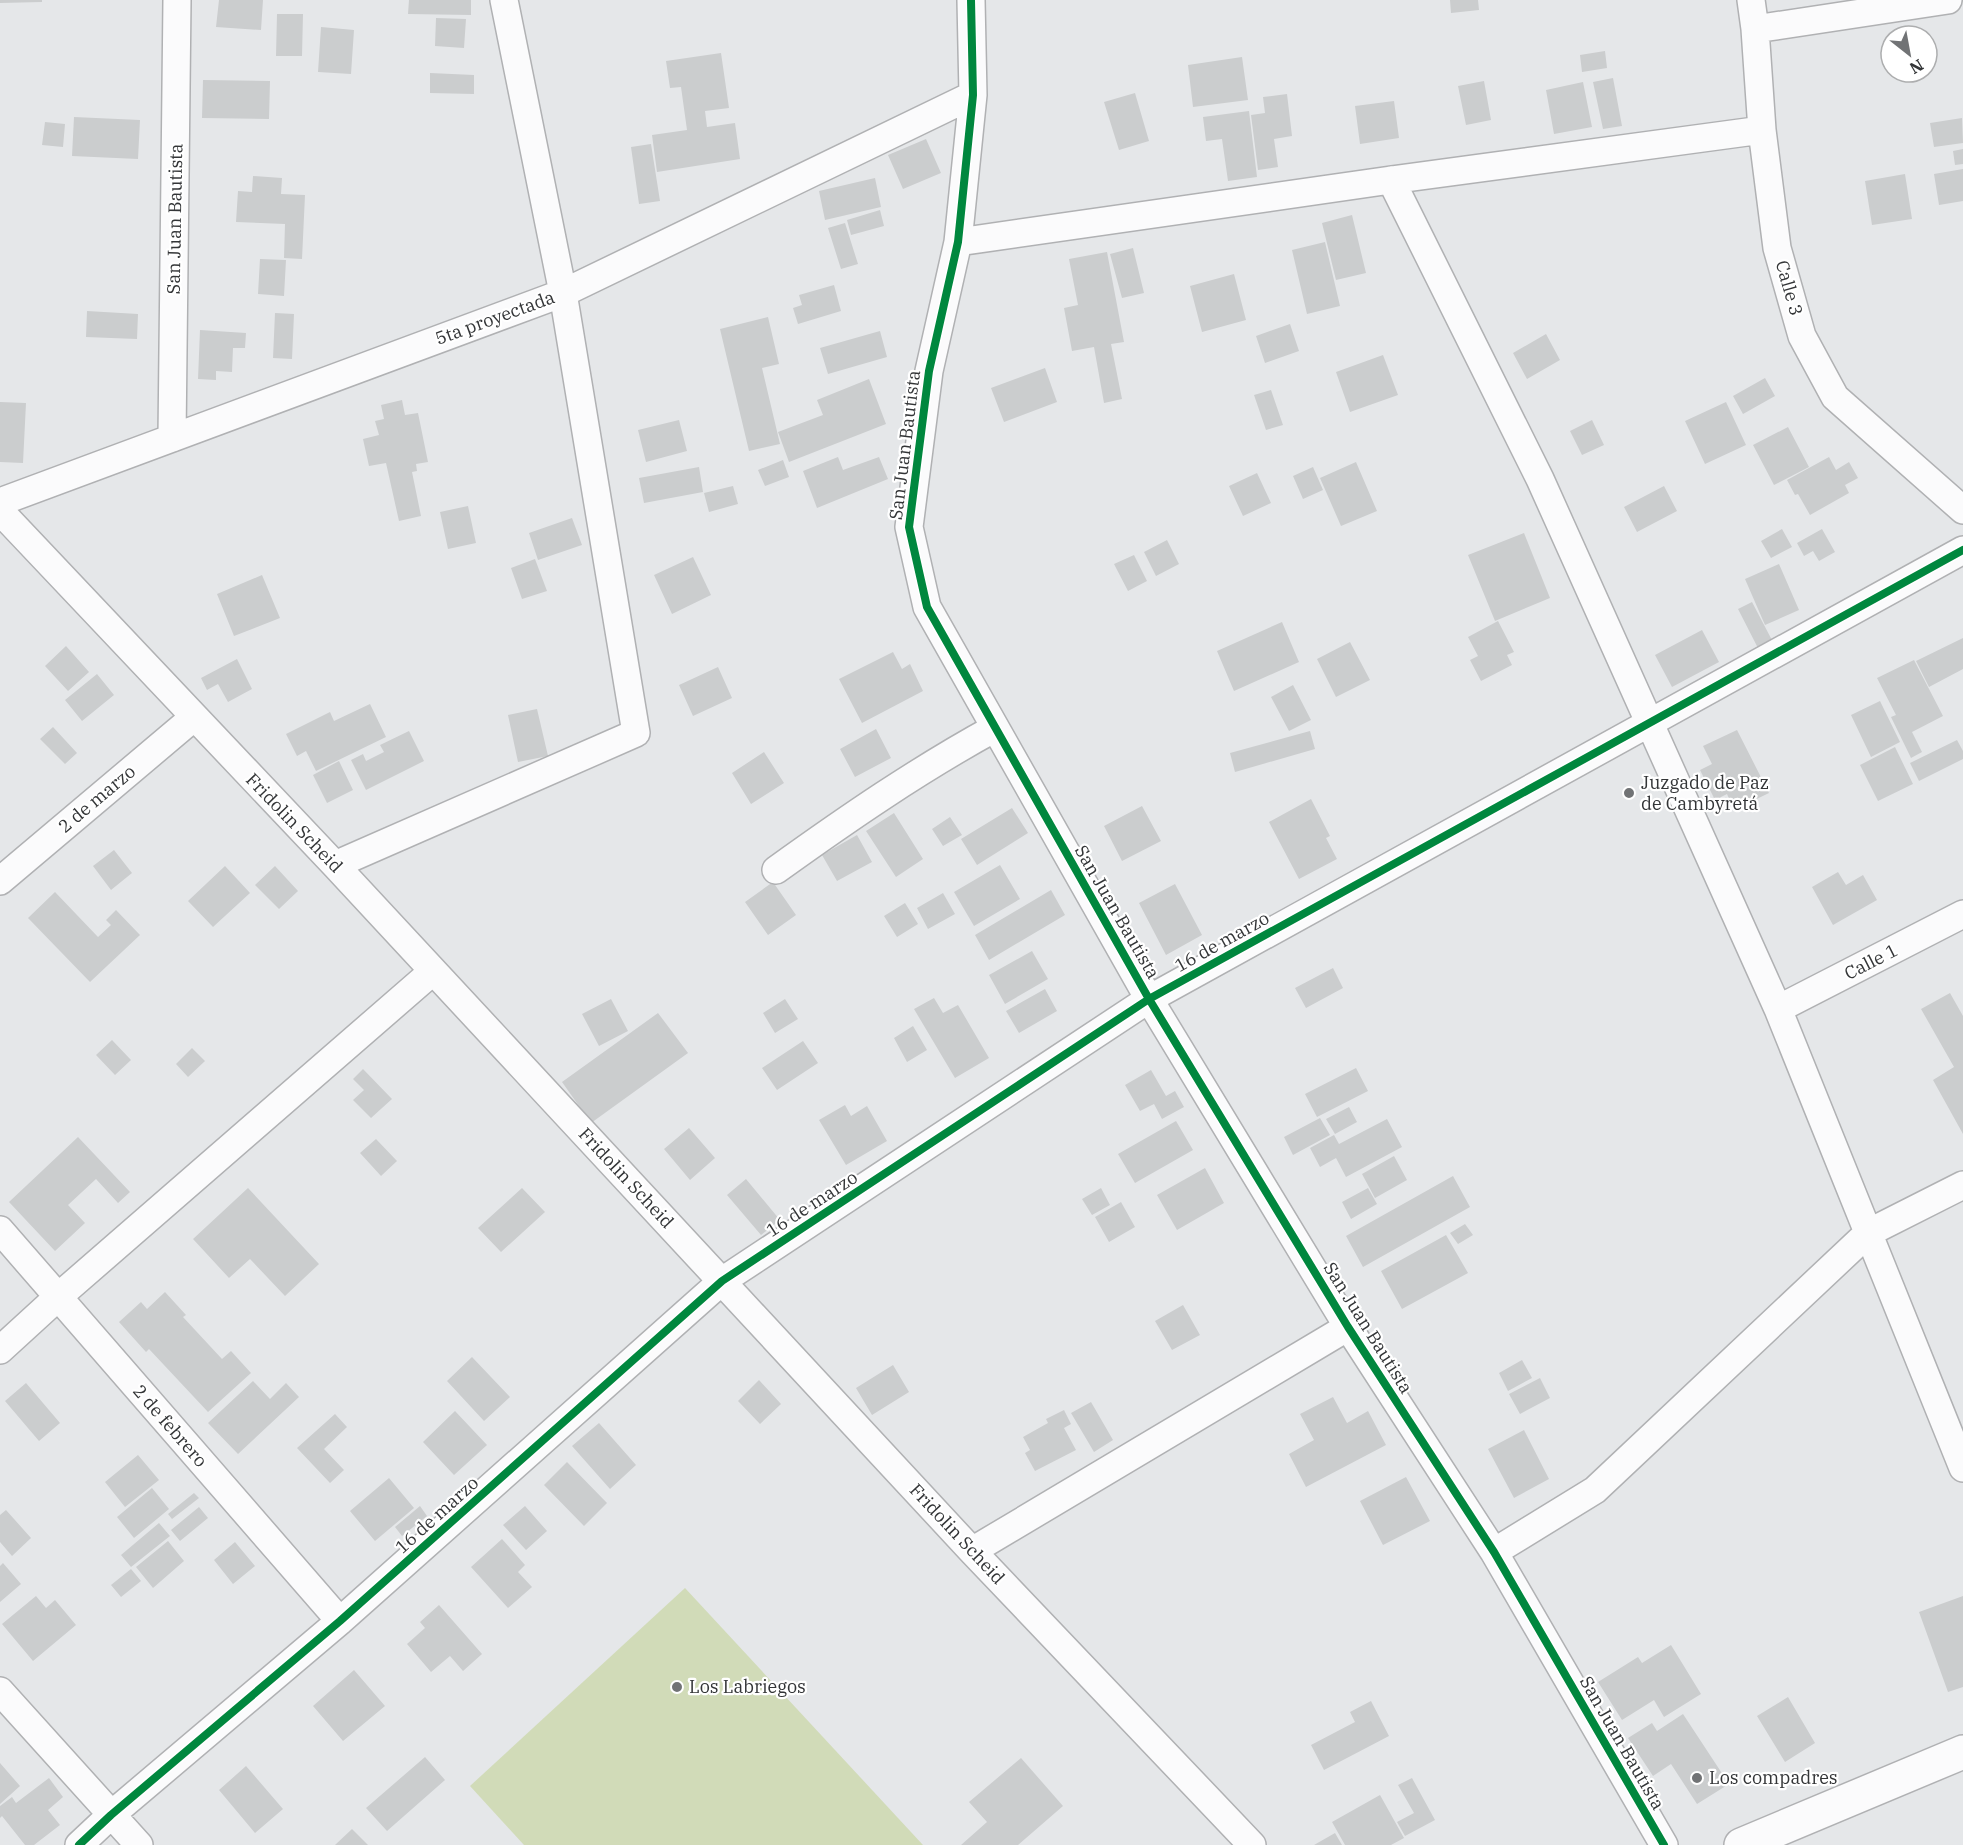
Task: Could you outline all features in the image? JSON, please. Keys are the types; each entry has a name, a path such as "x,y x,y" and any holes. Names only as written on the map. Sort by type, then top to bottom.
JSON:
{"main road":[{"path":"1741,1845 1963,1752"}],"street":[{"name":"San Juan Bautista","path":"172,438 177,0"},
{"path":"335,865 636,733 563,292 504,0"},
{"name":"San Juan Bautista","path":"971,0 973,95 958,242 929,371 909,526 927,608 1149,999 1348,1327 1494,1552 1664,1845"},
{"name":"Calle 3","path":"1751,0 1762,130 1777,248 1802,336 1834,397 1963,510"},
{"path":"1755,29 1947,0"},
{"name":"5ta proyectada","path":"0,502 563,292 973,95"},
{"path":"958,242 1762,130"},
{"path":"1391,180 1540,479 1652,721 1778,1009 1963,1468"},
{"name":"Fridolin Scheid","path":"0,512 335,865 972,1551 1252,1845"},
{"name":"16 de marzo","path":"79,1845 111,1815 340,1621 722,1281 1149,999 1963,550"},
{"name":"2 de marzo","path":"0,881 194,718"},
{"path":"776,870 866,806 951,752 995,728"},
{"name":"Calle 1","path":"1778,1009 1963,914"},
{"path":"0,1350 432,972"},
{"path":"1494,1552 1595,1490 1869,1233 1963,1185"},
{"name":"2 de febrero","path":"0,1230 340,1621"},
{"path":"972,1551 1348,1327"},
{"path":"0,1691 139,1845"}],"green space":[{"name":"Los Labriegos","path":"685,1588 923,1845 524,1845 470,1786"}],"building":[{"path":"0,0 42,0 42,2 0,3"},
{"path":"219,0 263,0 261,30 216,27"},
{"path":"409,0 471,0 471,15 408,14"},
{"path":"1450,0 1478,0 1479,10 1451,13"},
{"path":"277,14 303,14 302,56 276,56"},
{"path":"436,18 466,19 464,48 435,46"},
{"path":"321,27 354,30 351,74 318,72"},
{"path":"1605,51 1607,68 1582,72 1580,55"},
{"path":"721,53 729,108 705,111 707,127 735,123 740,159 657,172 652,135 687,130 681,87 670,88 666,61"},
{"path":"1242,57 1248,100 1193,107 1188,65"},
{"path":"430,73 474,75 474,94 430,93"},
{"path":"1613,78 1622,126 1603,129 1593,82"},
{"path":"203,80 270,81 269,119 202,118"},
{"path":"1484,81 1491,120 1466,125 1458,86"},
{"path":"1583,82 1592,127 1554,134 1546,90"},
{"path":"1135,93 1149,141 1119,150 1104,102"},
{"path":"1287,94 1292,136 1274,139 1278,167 1258,170 1251,115 1265,113 1263,97"},
{"path":"1394,101 1399,138 1360,144 1355,106"},
{"path":"1249,111 1257,177 1228,181 1222,139 1206,141 1203,117"},
{"path":"74,117 140,120 138,159 72,156"},
{"path":"1962,118 1963,143 1934,147 1930,123"},
{"path":"45,122 65,124 63,147 42,145"},
{"path":"926,139 941,173 903,189 888,155"},
{"path":"651,144 660,201 639,204 631,147"},
{"path":"1963,149 1963,164 1955,165 1953,151"},
{"path":"1963,169 1963,201 1939,205 1934,174"},
{"path":"1905,174 1912,219 1872,225 1865,181"},
{"path":"253,176 282,178 281,194 305,195 302,259 284,258 285,224 236,222 238,191 252,192"},
{"path":"875,178 881,207 825,220 819,191"},
{"path":"880,210 884,226 851,235 847,220"},
{"path":"1352,215 1366,273 1336,280 1322,223"},
{"path":"845,223 858,264 841,269 828,228"},
{"path":"1325,242 1340,306 1307,314 1292,250"},
{"path":"1133,248 1144,293 1122,298 1110,254"},
{"path":"1107,252 1124,342 1111,344 1122,399 1104,403 1094,347 1072,351 1064,308 1078,305 1069,259"},
{"path":"260,259 286,260 284,296 258,294"},
{"path":"1234,274 1246,320 1202,332 1190,286"},
{"path":"834,285 841,311 798,324 793,308 802,305 799,295"},
{"path":"87,311 138,314 137,339 86,337"},
{"path":"275,313 294,314 292,359 273,358"},
{"path":"768,317 779,364 762,368 780,444 749,451 720,329"},
{"path":"1290,324 1299,351 1265,363 1256,336"},
{"path":"200,330 246,333 245,348 233,348 232,372 216,371 216,380 198,379"},
{"path":"880,331 887,357 828,374 820,348"},
{"path":"1546,334 1560,360 1527,379 1513,353"},
{"path":"1383,355 1398,395 1350,412 1336,372"},
{"path":"1045,368 1057,402 1004,422 991,388"},
{"path":"1765,378 1775,396 1743,414 1733,396"},
{"path":"869,379 886,424 789,462 778,432 823,415 817,400"},
{"path":"1271,390 1283,425 1266,430 1254,395"},
{"path":"402,400 405,415 418,413 428,462 416,464 417,471 412,472 421,516 399,521 386,463 369,466 363,439 379,435 375,421 384,419 381,405"},
{"path":"0,402 26,403 23,463 0,462"},
{"path":"1726,402 1746,445 1705,464 1685,421"},
{"path":"679,420 687,451 646,462 638,430"},
{"path":"1592,420 1604,445 1582,455 1570,431"},
{"path":"1788,427 1809,467 1774,485 1753,445"},
{"path":"838,457 843,470 879,457 888,479 817,508 803,471"},
{"path":"1829,457 1836,470 1849,462 1858,478 1845,485 1849,493 1810,515 1787,480"},
{"path":"783,460 789,477 765,486 758,470"},
{"path":"1356,462 1377,511 1341,526 1320,478"},
{"path":"699,467 703,492 644,503 639,478"},
{"path":"1313,467 1323,490 1303,499 1293,476"},
{"path":"1257,473 1271,503 1243,516 1229,486"},
{"path":"733,486 738,504 709,512 704,493"},
{"path":"1664,486 1677,511 1637,532 1624,507"},
{"path":"468,506 476,543 448,549 440,512"},
{"path":"572,518 582,545 538,560 529,533"},
{"path":"1782,529 1792,547 1771,558 1761,541"},
{"path":"1822,529 1835,552 1819,561 1813,551 1804,556 1797,543"},
{"path":"1524,533 1550,598 1495,621 1468,555"},
{"path":"1167,540 1179,564 1156,576 1144,552"},
{"path":"1134,555 1147,581 1128,591 1114,564"},
{"path":"693,557 711,595 672,614 654,575"},
{"path":"535,559 547,591 522,599 511,568"},
{"path":"1779,564 1799,610 1765,625 1745,579"},
{"path":"262,575 280,618 234,636 217,594"},
{"path":"1752,602 1774,644 1760,652 1738,609"},
{"path":"1498,621 1514,652 1507,655 1512,665 1481,681 1470,660 1478,656 1468,637"},
{"path":"1282,622 1299,662 1234,691 1217,651"},
{"path":"1702,630 1719,662 1672,687 1655,655"},
{"path":"1963,638 1963,669 1929,687 1916,661"},
{"path":"1350,642 1370,680 1336,697 1317,659"},
{"path":"66,646 89,672 68,691 45,666"},
{"path":"893,652 902,669 910,664 923,691 862,723 839,679"},
{"path":"237,659 252,689 228,702 218,684 207,690 201,678"},
{"path":"1914,660 1943,716 1912,732 1922,752 1911,758 1891,717 1896,715 1877,678"},
{"path":"718,667 732,698 693,716 679,685"},
{"path":"97,674 114,695 82,721 65,700"},
{"path":"1293,685 1311,720 1289,731 1271,697"},
{"path":"1880,701 1900,742 1871,757 1851,715"},
{"path":"370,704 386,737 316,771 306,751 297,756 286,734 330,712 334,721"},
{"path":"537,709 548,756 518,762 508,715"},
{"path":"53,727 77,753 65,764 40,739"},
{"path":"876,729 891,758 855,777 840,749"},
{"path":"1737,730 1769,793 1734,810 1727,794 1715,800 1700,770 1712,764 1703,746"},
{"path":"409,731 424,761 366,790 351,760 363,754 366,761 384,752 380,745"},
{"path":"1310,731 1315,749 1235,772 1230,753"},
{"path":"1957,740 1963,751 1963,759 1919,781 1910,763"},
{"path":"1895,747 1913,784 1878,801 1860,765"},
{"path":"764,752 784,783 751,804 732,773"},
{"path":"339,761 353,790 327,803 313,775"},
{"path":"1311,799 1330,836 1326,838 1337,859 1299,879 1269,822"},
{"path":"1142,806 1161,841 1122,861 1104,826"},
{"path":"1012,808 1028,833 977,865 961,839"},
{"path":"894,813 923,859 896,877 866,831"},
{"path":"950,817 962,835 943,846 932,829"},
{"path":"857,835 872,862 837,881 822,855"},
{"path":"114,850 132,873 111,890 93,866"},
{"path":"1000,865 1020,899 974,926 954,892"},
{"path":"225,866 250,893 213,927 188,901"},
{"path":"275,866 298,891 279,909 255,885"},
{"path":"1838,872 1846,885 1863,875 1877,900 1833,925 1812,887"},
{"path":"773,882 796,915 768,935 745,902"},
{"path":"1175,884 1202,935 1166,955 1139,903"},
{"path":"1051,890 1065,915 989,960 975,935"},
{"path":"55,892 98,937 111,925 106,920 116,910 140,935 90,982 28,918"},
{"path":"943,893 955,914 928,929 917,908"},
{"path":"905,903 918,924 897,937 884,916"},
{"path":"1032,951 1048,979 1005,1004 989,975"},
{"path":"1333,968 1343,988 1306,1008 1295,988"},
{"path":"1045,989 1057,1011 1019,1033 1006,1011"},
{"path":"1950,993 1963,1016 1963,1134 1933,1080 1954,1067 1921,1009"},
{"path":"934,998 943,1013 958,1005 989,1058 955,1078 914,1009"},
{"path":"611,999 628,1031 599,1046 582,1014"},
{"path":"785,999 798,1019 775,1033 763,1013"},
{"path":"658,1013 688,1053 591,1123 562,1082"},
{"path":"913,1026 927,1050 907,1062 894,1038"},
{"path":"112,1040 131,1060 115,1075 96,1055"},
{"path":"803,1041 818,1063 777,1090 762,1068"},
{"path":"192,1048 205,1061 188,1077 176,1064"},
{"path":"1356,1068 1368,1091 1317,1117 1305,1094"},
{"path":"363,1069 392,1099 371,1118 353,1100 364,1090 353,1079"},
{"path":"1151,1070 1166,1096 1175,1091 1184,1107 1162,1119 1154,1104 1140,1111 1125,1085"},
{"path":"845,1105 851,1116 867,1106 887,1141 846,1165 819,1120"},
{"path":"1349,1107 1357,1122 1335,1134 1326,1119"},
{"path":"1320,1118 1330,1135 1293,1155 1284,1137"},
{"path":"1387,1119 1402,1147 1346,1177 1336,1158 1320,1167 1310,1148 1334,1135 1339,1144"},
{"path":"1176,1121 1193,1150 1135,1183 1118,1154"},
{"path":"689,1128 715,1158 690,1180 664,1149"},
{"path":"78,1137 130,1192 118,1203 96,1179 68,1205 85,1223 55,1251 9,1202"},
{"path":"376,1139 397,1161 381,1176 360,1153"},
{"path":"1394,1156 1407,1180 1375,1198 1362,1174"},
{"path":"1205,1168 1224,1203 1177,1230 1157,1195"},
{"path":"1453,1176 1470,1207 1363,1267 1346,1236"},
{"path":"746,1179 780,1220 761,1235 727,1195"},
{"path":"248,1188 319,1264 285,1296 250,1259 229,1278 193,1239"},
{"path":"522,1188 545,1212 501,1252 478,1228"},
{"path":"1101,1188 1110,1205 1092,1215 1082,1199"},
{"path":"1368,1188 1377,1204 1351,1219 1342,1202"},
{"path":"1121,1202 1135,1227 1109,1242 1095,1217"},
{"path":"1465,1224 1473,1235 1458,1244 1450,1233"},
{"path":"1446,1235 1468,1273 1402,1309 1381,1271"},
{"path":"165,1292 186,1315 183,1317 222,1359 231,1351 251,1373 208,1412 149,1349 146,1352 119,1322 141,1302 147,1309"},
{"path":"1183,1305 1200,1335 1172,1350 1155,1321"},
{"path":"472,1357 510,1397 484,1421 447,1381"},
{"path":"1522,1360 1532,1378 1508,1391 1499,1373"},
{"path":"893,1365 909,1392 872,1415 856,1388"},
{"path":"1540,1378 1550,1398 1520,1414 1509,1394"},
{"path":"759,1380 781,1404 760,1424 738,1401"},
{"path":"253,1381 270,1399 286,1383 299,1397 238,1454 208,1423"},
{"path":"26,1383 60,1423 39,1441 5,1401"},
{"path":"1333,1397 1347,1423 1368,1411 1386,1445 1306,1487 1289,1454 1314,1440 1300,1414"},
{"path":"1091,1402 1113,1440 1094,1452 1071,1413"},
{"path":"1064,1410 1071,1424 1064,1428 1076,1450 1035,1471 1025,1453 1030,1450 1023,1437 1048,1423 1046,1419"},
{"path":"455,1411 487,1445 454,1475 423,1442"},
{"path":"335,1414 347,1427 324,1449 344,1470 330,1483 297,1448"},
{"path":"599,1423 636,1465 610,1489 572,1446"},
{"path":"1524,1430 1549,1479 1514,1498 1488,1449"},
{"path":"138,1455 159,1480 125,1507 105,1482"},
{"path":"567,1462 607,1503 584,1526 544,1485"},
{"path":"1406,1477 1430,1521 1383,1545 1360,1501"},
{"path":"389,1478 414,1508 375,1541 350,1511"},
{"path":"152,1488 169,1509 134,1538 117,1517"},
{"path":"194,1493 199,1498 172,1519 168,1514"},
{"path":"420,1506 427,1516 402,1536 395,1527"},
{"path":"525,1506 547,1531 526,1550 503,1525"},
{"path":"199,1507 208,1518 180,1541 171,1530"},
{"path":"6,1510 31,1538 12,1556 0,1542 0,1515"},
{"path":"159,1523 170,1536 131,1567 121,1555"},
{"path":"502,1539 525,1565 518,1572 532,1587 508,1608 471,1567"},
{"path":"168,1541 184,1561 153,1588 136,1567"},
{"path":"235,1542 255,1566 233,1584 214,1560"},
{"path":"3,1563 21,1584 0,1602 0,1566"},
{"path":"131,1569 141,1581 121,1597 111,1585"},
{"path":"36,1596 46,1608 55,1600 76,1625 33,1661 2,1624"},
{"path":"1963,1596 1963,1687 1948,1692 1919,1612"},
{"path":"439,1605 482,1654 463,1671 450,1656 431,1672 407,1644 425,1628 420,1622"},
{"path":"1671,1645 1701,1694 1664,1717 1654,1700 1622,1720 1598,1682 1638,1657 1642,1663"},
{"path":"354,1670 385,1706 343,1741 313,1706"},
{"path":"1788,1697 1815,1743 1785,1762 1757,1716"},
{"path":"1371,1701 1389,1736 1324,1770 1311,1745 1355,1722 1350,1712"},
{"path":"1683,1714 1729,1784 1697,1804 1671,1764 1653,1776 1628,1738 1652,1723 1657,1731"},
{"path":"425,1757 445,1780 387,1831 366,1808"},
{"path":"1021,1758 1063,1806 1018,1845 961,1845 987,1822 969,1802"},
{"path":"0,1763 20,1786 0,1804"},
{"path":"246,1766 283,1809 255,1833 219,1790"},
{"path":"49,1778 63,1797 48,1810 60,1825 34,1845 25,1845 2,1816 0,1818 0,1806 12,1797 16,1803"},
{"path":"1412,1778 1435,1820 1405,1836 1397,1822 1414,1813 1398,1785"},
{"path":"1380,1795 1404,1838 1391,1845 1345,1845 1332,1822"},
{"path":"352,1829 368,1845 335,1845"},
{"path":"1335,1833 1342,1845 1314,1845"}],"cycle path":[{"path":"971,0 973,95 958,242 929,371 909,527 927,607 1149,999 1348,1327 1494,1552 1664,1845"},
{"path":"79,1845 111,1815 340,1621 722,1281 1149,999 1963,550"}],"place":[{"name":"Juzgado de Paz de Cambyretá","path":"1629,793"},
{"name":"Los Labriegos","path":"677,1687"},
{"name":"Los compadres","path":"1697,1778"}]}
